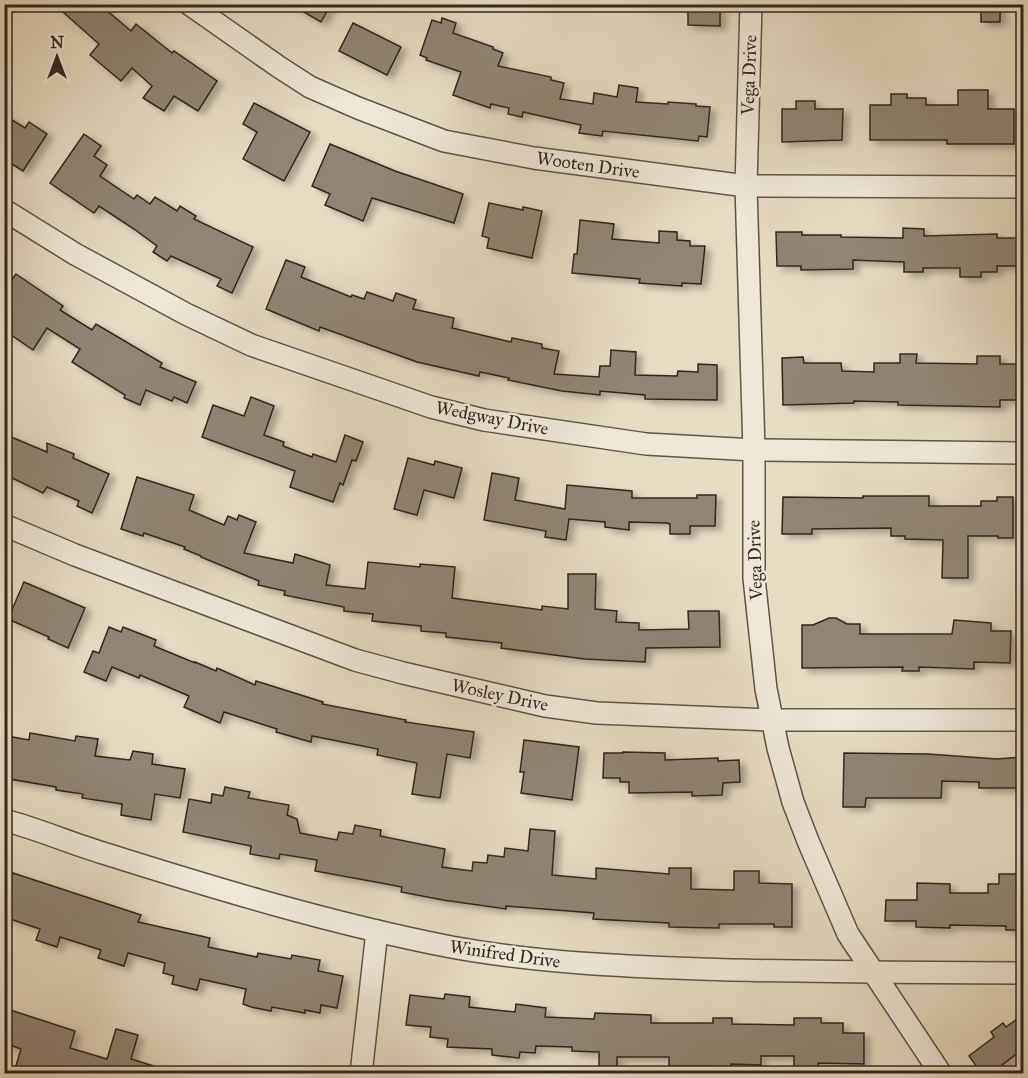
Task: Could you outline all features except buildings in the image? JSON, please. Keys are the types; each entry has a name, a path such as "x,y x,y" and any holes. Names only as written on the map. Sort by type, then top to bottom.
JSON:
{"street":[{"name":"Wooten Drive","path":"189,4 279,68 310,87 444,141 534,158 746,186 1023,187"},
{"name":"Vega Drive","path":"751,4 746,186 754,450 754,579 766,689 778,748 790,791 808,841 848,934 941,1074"},
{"name":"Wedgway Drive","path":"4,210 75,254 186,314 251,345 431,407 484,420 646,444 754,450 1023,453"},
{"name":"Wosley Drive","path":"4,525 75,555 355,660 545,706 597,713 772,720 1023,720"},
{"name":"Winifred Drive","path":"4,820 33,827 100,852 211,886 377,931 452,947 535,960 617,967 874,973 1023,973"},
{"path":"361,1074 377,931"}]}
